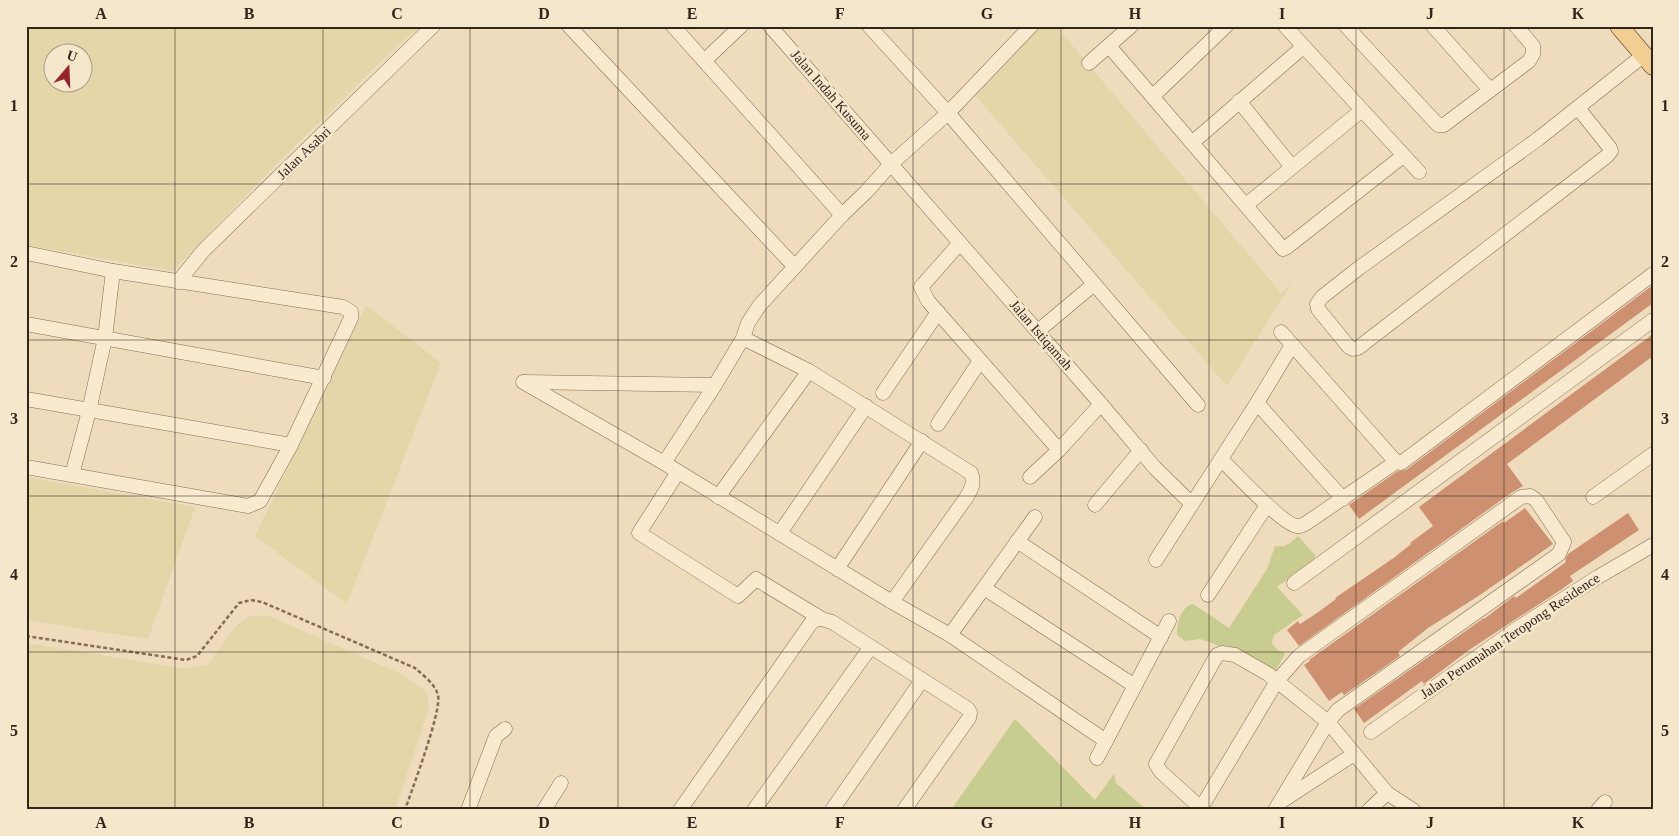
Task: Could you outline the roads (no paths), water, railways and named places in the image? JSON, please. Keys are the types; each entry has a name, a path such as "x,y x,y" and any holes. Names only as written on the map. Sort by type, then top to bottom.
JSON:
{"main road":[{"path":"1619,26 1648,60"}],"street":[{"name":"Jalan Asabri","path":"178,282 203,251 432,26"},
{"path":"569,26 795,267"},
{"path":"672,26 842,215"},
{"path":"704,61 741,26"},
{"name":"Jalan Indah Kusuma","path":"770,26 891,164"},
{"path":"869,26 948,113 1093,285 1198,405"},
{"path":"664,463 715,385 759,306 891,164 948,113 1031,26"},
{"path":"1089,63 1131,26"},
{"path":"1153,96 1226,26"},
{"path":"1284,26 1418,172"},
{"path":"1346,26 1438,126 1444,125 1529,61 1533,54 1533,46 1516,26"},
{"path":"1433,26 1490,90"},
{"path":"1109,46 1283,248 1288,248 1403,156"},
{"path":"1193,142 1303,47"},
{"path":"1578,108 1610,148 1607,156 1358,348 1353,350 1349,347 1318,309 1317,304 1322,297 1578,108 1648,60"},
{"path":"1240,101 1292,167"},
{"path":"1246,205 1362,110"},
{"name":"Jalan Istiqamah","path":"891,164 1155,468 1192,504"},
{"path":"960,243 921,287 923,294 1059,450"},
{"path":"26,253 113,271 347,309 351,312 351,318 324,378 291,445 260,501 248,506 26,466"},
{"path":"72,474 89,411 105,338 113,271"},
{"path":"1221,459 1267,505 1291,524 1298,527 1343,499 1396,462 1401,463 1653,274"},
{"path":"1038,331 1093,285"},
{"path":"883,393 938,312"},
{"path":"1294,583 1653,320"},
{"path":"26,324 324,378"},
{"path":"1281,332 1396,462"},
{"path":"742,338 809,371 971,473 973,478 972,488 892,602"},
{"path":"1156,560 1292,345"},
{"path":"938,424 980,361"},
{"path":"718,497 809,371"},
{"path":"715,385 523,382 664,463 837,569 950,635 1106,741"},
{"path":"26,399 291,445"},
{"path":"1257,402 1343,499"},
{"path":"1030,477 1059,450 1101,404"},
{"path":"780,533 866,406"},
{"path":"837,569 922,441"},
{"path":"1094,505 1141,450"},
{"path":"1593,497 1653,454"},
{"path":"678,472 639,533 738,596 756,580 822,619 832,622 968,709 970,713 969,718 904,810"},
{"path":"1277,806 1328,722 1338,710 1559,554 1564,542 1536,500 1530,496 1521,497 1298,656 1277,681 1202,809 1160,772 1156,764 1217,655 1222,653 1235,655 1259,667 1277,681 1328,722 1387,793 1413,810"},
{"path":"1208,596 1267,505"},
{"path":"950,635 1035,517"},
{"path":"1017,541 1161,637"},
{"name":"Jalan Perumahan Teropong Residence","path":"1371,732 1518,628 1598,577 1653,545"},
{"path":"984,588 1135,686"},
{"path":"680,810 811,622 818,618 822,619"},
{"path":"1097,758 1169,621"},
{"path":"754,810 870,648"},
{"path":"832,810 922,680"},
{"path":"469,810 496,736 505,729"},
{"path":"1277,806 1354,754"},
{"path":"544,810 560,783"},
{"path":"1369,810 1387,793"}]}
